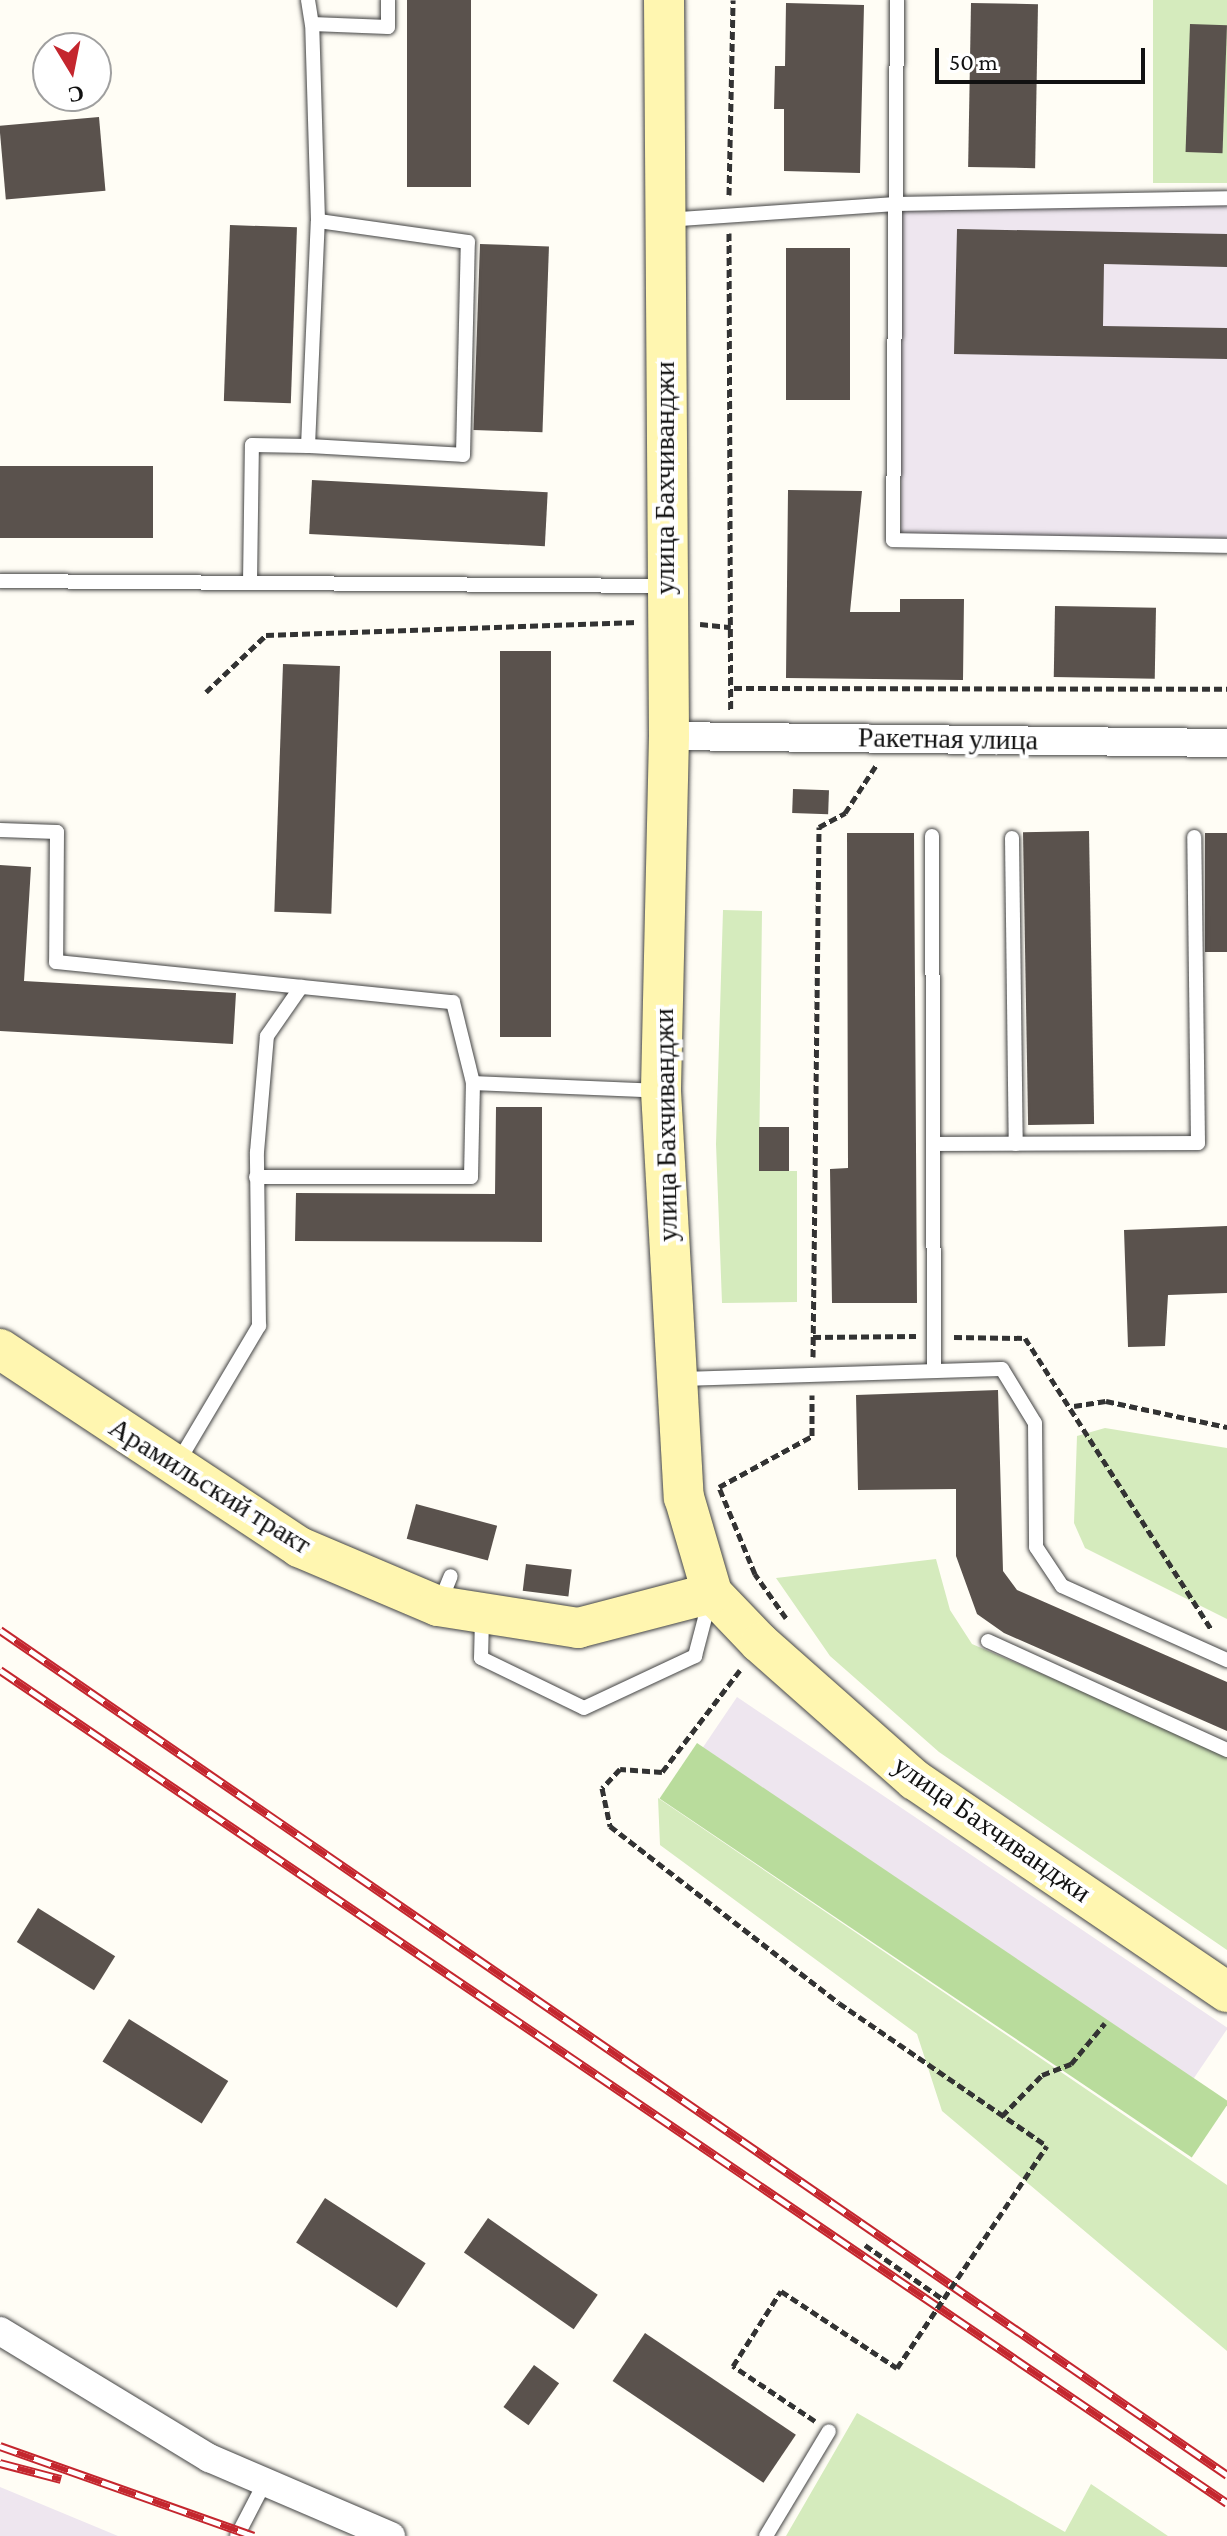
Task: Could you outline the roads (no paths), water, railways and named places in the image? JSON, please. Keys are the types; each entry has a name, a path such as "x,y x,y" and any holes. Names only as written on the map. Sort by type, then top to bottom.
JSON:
{"main road":[{"name":"улица Бахчиванджи","path":"664,0 669,736 661,1091 673,1379 684,1497 712,1593 777,1636 915,1780 1225,1987"},
{"name":"Арамильский тракт","path":"0,1349 299,1547 444,1591 482,1618 578,1628 712,1593"}],"street":[{"name":"Ракетная улица","path":"669,736 1227,743"},
{"path":"0,2331 209,2458 391,2536"}],"lane":[{"path":"308,0 312,24 318,221 308,446"},
{"path":"312,24 388,27 388,0"},
{"path":"897,0 893,540 1227,546"},
{"path":"666,220 895,204 1227,198"},
{"path":"250,583 252,445 463,455 468,242 318,221"},
{"path":"0,581 250,583 666,604"},
{"path":"0,830 57,832 56,962 453,1002 473,1083 471,1177 256,1177"},
{"path":"932,836 934,1370"},
{"path":"933,1144 1198,1143 1194,837"},
{"path":"1012,838 1016,1144"},
{"path":"175,1467 259,1326 256,1177 267,1036 301,987"},
{"path":"473,1083 661,1091"},
{"path":"673,1379 1002,1369 1035,1423 1036,1547 1062,1586 1227,1660"},
{"path":"482,1618 481,1658 584,1708 695,1656 712,1593"},
{"path":"988,1641 1227,1750"},
{"path":"766,2536 829,2431"},
{"path":"237,2536 265,2482"}],"railway":[{"path":"0,1630 1227,2475"},
{"path":"0,1670 1227,2503"},
{"path":"0,2446 254,2536"},
{"path":"0,2463 61,2479"}]}
